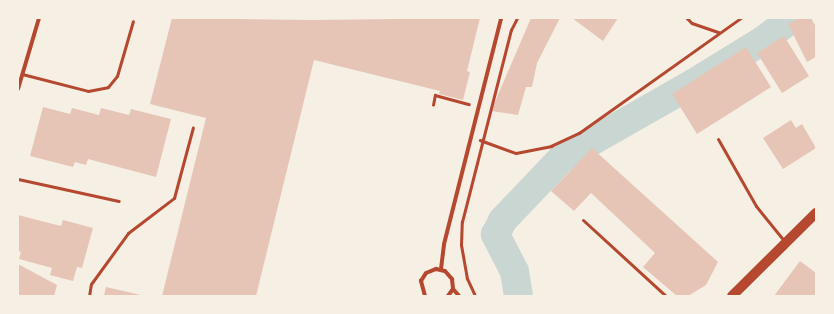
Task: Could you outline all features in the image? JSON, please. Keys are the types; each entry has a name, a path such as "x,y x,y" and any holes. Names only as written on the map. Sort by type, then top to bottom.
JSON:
{"main road":[{"path":"732,296 816,213"}],"street":[{"path":"18,89 39,18"},
{"path":"440,269 444,244 501,18"},
{"path":"425,296 421,286 423,277 430,270 440,269 449,274 452,289 459,296"},
{"path":"448,296 452,289"}],"lane":[{"path":"22,74 88,91 108,87 117,76 133,21"},
{"path":"89,296 91,284 128,233 174,198 192,127"},
{"path":"718,140 756,206 785,242"},
{"path":"18,179 119,201"},
{"path":"583,220 666,296"}],"path":[{"path":"475,296 467,278 461,245 462,222 511,30 517,18"},
{"path":"687,18 692,23 718,33"},
{"path":"472,137 516,153 551,146 579,133 741,18"},
{"path":"433,105 435,95 478,107"}],"building":[{"path":"172,18 312,20 480,18 467,71 470,72 463,100 439,94 440,91 314,60 256,296 162,296 206,118 150,104"},
{"path":"531,18 560,18 537,63 532,87 526,87 518,115 491,111"},
{"path":"572,18 618,18 603,41"},
{"path":"799,18 811,18 816,27 816,57 807,62 788,24"},
{"path":"784,36 809,76 782,93 757,53"},
{"path":"746,47 771,87 697,134 672,94"},
{"path":"43,107 70,114 72,108 99,115 101,108 129,115 131,109 171,119 156,177 88,159 86,165 75,162 73,167 30,156"},
{"path":"791,120 796,128 802,124 816,148 783,169 763,138"},
{"path":"592,148 718,262 706,285 688,296 677,296 643,267 655,253 591,193 574,211 551,191"},
{"path":"18,215 61,226 63,220 93,228 82,268 77,267 73,281 50,275 52,268 19,259 21,252 18,251"},
{"path":"800,261 816,273 816,296 774,296"},
{"path":"18,264 57,285 54,296 18,296"},
{"path":"106,287 141,295 141,296 104,296"}],"waterway":[{"path":"518,296 514,271 495,234 502,220 561,158 694,82 761,41 792,18"}]}
